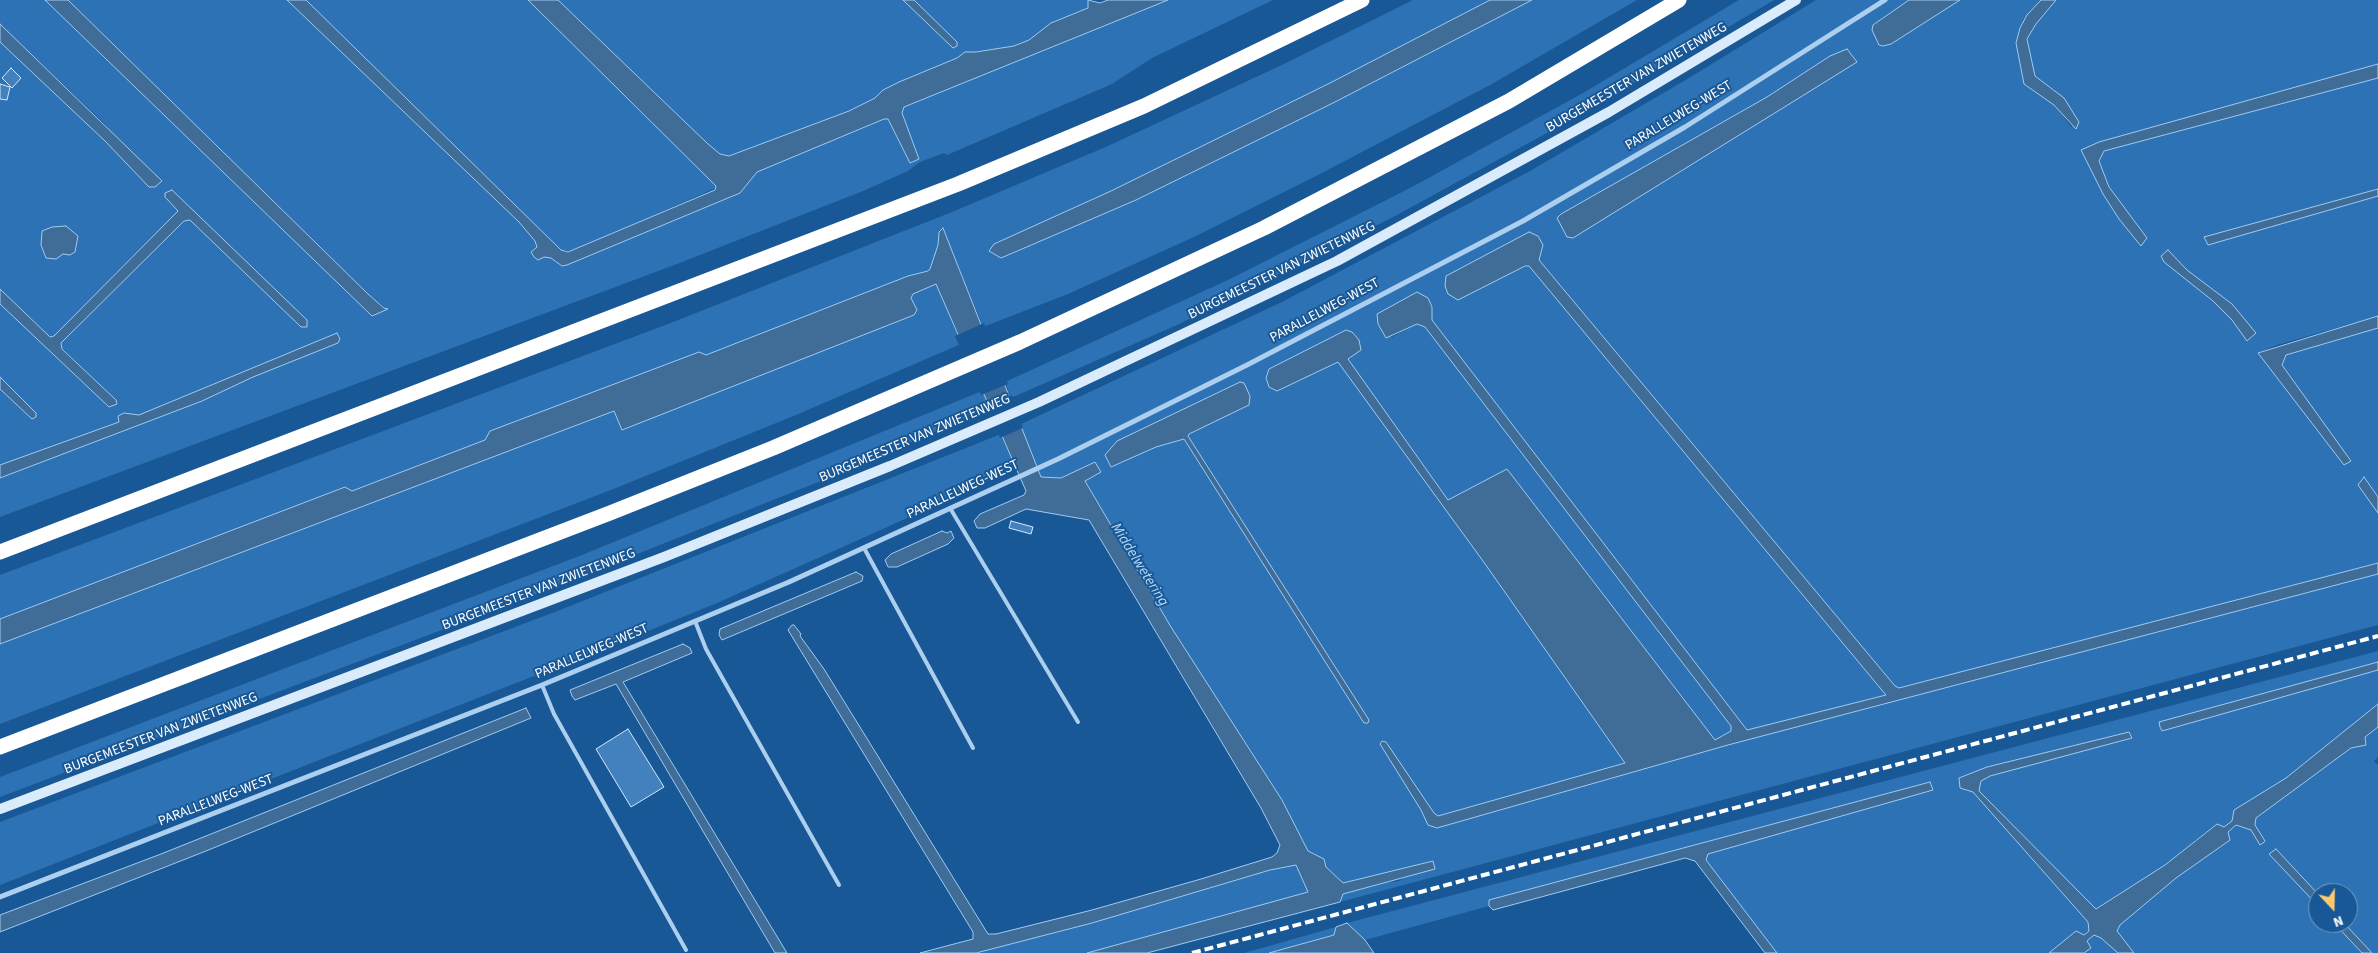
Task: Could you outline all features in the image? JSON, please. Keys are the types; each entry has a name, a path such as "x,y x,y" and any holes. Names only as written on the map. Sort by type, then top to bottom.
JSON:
{"highway":[{"path":"0,552 958,184 1144,106 1362,0"},
{"path":"0,747 610,513 764,451 1020,342 1264,228 1508,101 1679,0"}],"main road":[{"name":"BURGEMEESTER VAN ZWIETENWEG","path":"0,809 664,557 1039,402 1345,256 1610,112 1796,0"}],"street":[{"name":"PARALLELWEG-WEST","path":"0,896 542,686 864,548 1046,464 1247,365 1523,221 1685,127 1885,0"}],"lane":[{"path":"950,508 1078,722"},
{"path":"864,548 973,748"},
{"path":"695,621 706,649 839,885"},
{"path":"542,686 554,714 686,950"}],"shaded area":[{"path":"0,0 45,0 372,316 387,309 368,294 68,0 287,0 519,222 535,241 544,257 551,258 562,266 740,193 756,172 884,119 888,119 910,163 919,158 902,113 904,107 1168,0 1273,0 1152,58 1112,84 947,155 944,153 920,162 908,171 863,191 677,264 0,517 0,478 202,401 337,333 139,415 124,413 118,416 119,422 0,465 0,389 32,419 36,413 0,377 0,304 109,407 116,400 62,348 61,343 184,221 190,220 192,209 178,211 54,336 50,337 0,289 0,42 105,141 149,187 104,123 0,24"},
{"path":"45,0 68,0 368,294 384,308 388,309 372,316"},
{"path":"287,0 306,0 561,250 568,252 715,190 716,186 528,0 558,0 708,144 720,154 729,156 849,111 875,98 883,90 957,58 965,52 1014,46 1029,40 1051,23 1088,8 1088,0 1100,3 1108,0 1168,0 904,107 902,113 919,159 910,163 888,119 884,119 757,172 740,193 562,266 551,258 544,257 538,260 534,257 531,252 537,247 535,241 519,222"},
{"path":"306,0 528,0 716,184 716,188 572,251 561,250"},
{"path":"558,0 1088,0 1089,6 1051,23 1029,40 1014,46 965,52 957,58 883,90 875,98 849,111 729,156 720,154 708,144"},
{"path":"903,0 914,0 957,42 957,46 953,48"},
{"path":"1413,0 1490,0 1330,83 1111,191 994,244 990,251 1001,258 1136,200 1333,103 1532,0 1637,0 1490,85 1194,237 1068,294 983,327 943,228 939,232 938,245 928,271 908,276 706,355 699,352 490,431 485,440 351,491 345,487 0,619 0,575 668,324 952,212 1108,146 1286,63"},
{"path":"1490,0 1532,0 1333,103 1136,200 1001,258 989,251 994,244 1111,191 1330,83"},
{"path":"1739,0 1774,0 1578,116 1395,216 1177,325 1011,398 1005,382 1228,280 1412,187 1583,93"},
{"path":"1816,0 1909,0 1873,25 1883,46 1891,43 1960,0 2041,0 2027,15 2020,28 2016,43 2024,83 2055,105 2072,128 2064,98 2035,76 2027,40 2036,24 2056,0 2378,0 2378,64 2082,150 2103,194 2119,219 2141,245 2147,238 2109,187 2099,161 2104,151 2378,78 2378,189 2204,238 2208,244 2378,196 2378,316 2277,345 2258,353 2344,465 2350,461 2282,365 2286,355 2378,328 2378,497 2364,477 2358,485 2378,513 2378,563 1899,688 1895,686 1539,260 1543,245 1529,232 1446,276 1529,266 1886,695 1747,731 1432,320 1432,307 1377,314 1378,324 1392,337 1417,324 1425,327 1731,726 1731,731 1715,740 1507,469 1448,500 1348,359 1346,330 1269,369 1266,378 1277,391 1338,361 1483,561 1625,763 1438,816 1421,810 1428,825 1437,828 1728,745 2378,574 2378,625 1340,902 1343,894 1374,884 1399,881 1432,861 1343,883 1326,867 1324,859 1308,851 1282,800 1171,627 1085,480 1101,472 1095,462 1061,478 1041,477 1019,425 1282,302 1530,171 1689,78","holes":["1830,56 1857,62 1557,218 1767,97","2168,250 2187,270 2232,304 2256,333 2248,341 2232,320 2213,301 2164,262 2161,256","1189,434 1188,436 1369,720 1368,723 1364,723 1184,439 1156,447 1111,467 1105,455"]},
{"path":"1909,0 1960,0 1891,44 1879,45 1872,30 1873,25"},
{"path":"2041,0 2056,0 2036,24 2027,39 2035,76 2064,98 2079,122 2076,129 2054,105 2024,84 2016,43 2020,28 2027,15"},
{"path":"0,24 162,181 155,187 149,187 105,141 0,42"},
{"path":"1847,49 1857,62 1573,238 1567,237 1557,218 1561,214 1767,97 1830,56"},
{"path":"2378,64 2378,78 2104,151 2099,161 2109,187 2147,238 2141,246 2119,219 2103,194 2081,150 2099,142"},
{"path":"2378,189 2378,196 2208,245 2204,237"},
{"path":"172,190 307,320 307,327 301,327 190,220 184,221 61,343 62,349 116,400 117,404 109,407 0,304 0,289 50,337 54,336 178,211 165,197 165,193"},
{"path":"66,226 78,236 75,252 70,255 63,254 56,259 46,258 41,245 42,231 52,227"},
{"path":"943,228 1041,477 1061,478 1095,462 1101,472 1085,481 1171,627 1282,800 1308,851 1324,859 1326,867 1343,883 1433,861 1435,869 1343,894 1340,902 1147,953 1087,953 1308,892 1296,865 1270,870 1092,923 976,953 920,953 973,939 973,932 788,630 792,625 801,634 800,636 824,669 988,934 996,934 1092,910 1201,879 1272,857 1277,853 1280,845 1261,808 1089,520 1026,509 985,528 977,528 974,521 980,514 1024,495 1026,491 936,284 913,294 911,298 917,310 914,315 622,430 614,411 0,644 0,619 345,487 352,491 485,440 490,431 699,352 706,355 908,276 928,271 938,245 939,232"},
{"path":"1529,232 1538,236 1543,245 1539,260 1895,686 1899,688 2378,563 2378,574 1728,745 1437,828 1428,825 1421,810 1380,744 1382,741 1386,742 1434,813 1438,816 1625,763 1483,561 1338,362 1277,391 1269,387 1266,378 1269,369 1346,330 1352,332 1359,340 1361,350 1348,359 1448,500 1507,469 1715,740 1731,731 1731,726 1425,327 1417,324 1386,338 1378,324 1377,314 1417,292 1428,298 1432,307 1432,320 1747,730 1886,695 1529,266 1525,266 1458,300 1448,294 1445,286 1446,276"},
{"path":"2168,250 2187,270 2232,304 2256,333 2247,341 2232,320 2213,301 2164,262 2161,256"},
{"path":"936,284 961,344 796,415 611,490 0,724 0,644 614,411 622,429 914,315 917,310 911,298 913,294"},
{"path":"2378,316 2378,328 2286,355 2282,365 2351,461 2344,465 2258,353"},
{"path":"337,333 340,339 338,343 253,377 202,401 0,478 0,465 119,422 118,416 124,413 139,415"},
{"path":"0,377 36,413 36,417 32,419 0,389"},
{"path":"1240,382 1244,383 1250,396 1249,405 1188,436 1369,720 1368,723 1364,723 1184,439 1156,447 1111,467 1105,455 1117,441"},
{"path":"982,391 990,408 826,479 529,597 0,797 0,777 582,555"},
{"path":"1001,434 1016,468 874,533 717,603 621,642 0,885 0,822 560,610"},
{"path":"2364,477 2378,497 2378,513 2358,485"},
{"path":"942,531 947,533 951,531 954,538 948,544 897,567 888,567 885,560 891,554"},
{"path":"856,572 863,576 862,581 722,640 719,635 720,629"},
{"path":"683,644 690,648 692,653 623,682 787,953 775,953 616,684 575,700 572,696 570,690"},
{"path":"2378,651 2378,662 2281,689 2309,688 2378,670 2378,704 2286,778 2234,810 2232,821 2224,827 2216,824 2165,865 2095,909 1979,791 1981,781 1989,776 1987,767 1959,778 1960,788 1973,792 2088,922 2090,931 2084,935 2076,932 2049,953 1777,953 1706,860 1708,854 1930,782 1489,900 1489,906 1365,940 1347,923"},
{"path":"2378,662 2378,670 2162,731 2160,727 2159,722"},
{"path":"2378,704 2378,727 2365,737 2366,745 2351,748 2256,818 2255,825 2265,841 2263,843 2260,845 2251,830 2236,825 2228,832 2230,840 2176,878 2120,925 2117,931 2134,953 2118,953 2101,938 2094,935 2087,941 2091,948 2084,953 2049,953 2076,931 2084,935 2089,931 2088,922 1973,792 1960,788 1959,778 1987,767 2129,732 2132,738 1990,776 1981,781 1979,791 2096,909 2165,865 2217,824 2224,827 2232,821 2234,810 2286,778"},
{"path":"526,708 531,718 206,851 0,932 0,915 161,854"},
{"path":"2378,727 2378,757 2374,761 2378,765 2378,953 2372,953 2353,933 2358,933 2358,883 2308,883 2276,849 2270,854 2308,895 2308,933 2343,933 2362,953 2134,953 2120,938 2117,931 2120,925 2176,878 2230,840 2228,832 2236,825 2251,830 2260,845 2265,841 2255,825 2256,818 2351,748 2366,745 2365,737"},
{"path":"1930,782 1933,790 1708,854 1706,860 1777,953 1765,953 1695,861 1685,858 1493,910 1489,906 1489,900"},
{"path":"2276,849 2308,883 2308,895 2269,854"},
{"path":"1296,865 1308,892 1214,920 1087,953 976,953 1092,923 1270,870"},
{"path":"1347,923 1365,940 1374,953 1269,953 1334,935 1336,927"},
{"path":"1336,927 1334,935 1269,953 1244,953"},
{"path":"2343,933 2353,933 2372,953 2362,953"},
{"path":"2094,935 2101,938 2118,953 2084,953 2091,948 2087,941"}],"pier":[{"path":"984,323 1008,384 981,395 955,336"},
{"path":"1012,395 1023,428 1000,438 986,406"}],"building":[{"path":"11,68 21,78 12,88 2,78"},
{"path":"0,84 10,87 7,100 0,99"},
{"path":"1011,521 1033,527 1031,534 1009,528"},
{"path":"628,729 664,787 631,807 596,749"}],"railway":[{"path":"1192,953 2378,636"}],"water label":[{"name":"Middelwetering","path":"1139,565"}]}
